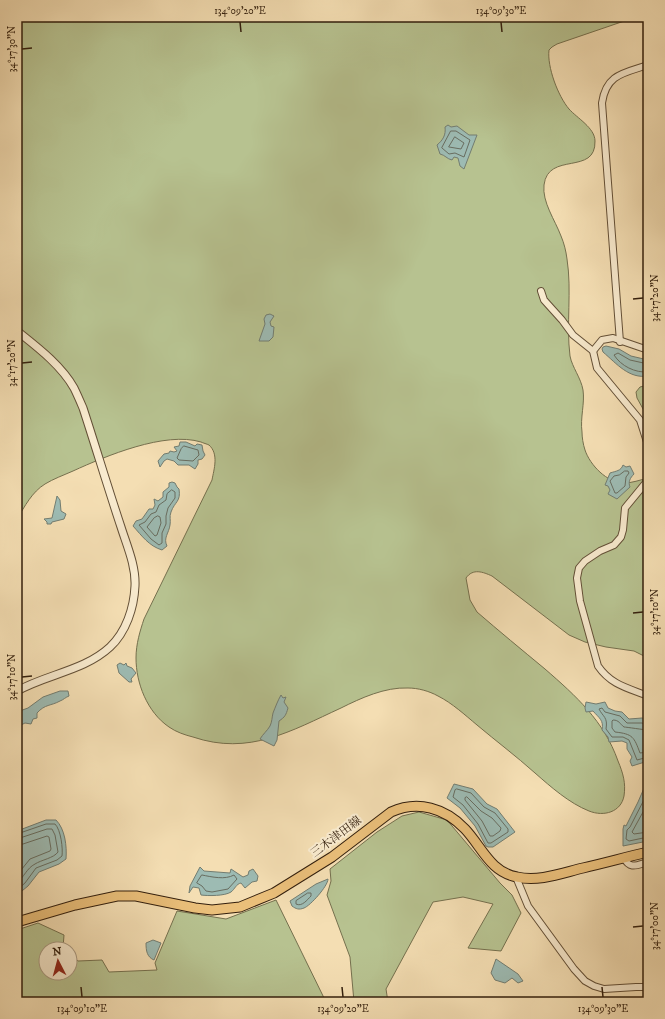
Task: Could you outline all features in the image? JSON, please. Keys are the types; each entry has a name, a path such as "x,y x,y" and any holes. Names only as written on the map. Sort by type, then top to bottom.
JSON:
{"main road":[{"name":"三木津田線","path":"17,922 75,905 117,896 136,896 212,910 240,907 274,893 332,857 391,812 400,808 419,806 441,811 454,819 466,830 485,857 494,866 504,873 516,877 528,879 547,876 648,852"}],"street":[{"path":"620,342 602,103 603,93 606,85 613,78 648,65"},
{"path":"541,291 544,300 574,335 593,351 597,368 640,420 648,445"},
{"path":"17,331 34,344 56,365 74,387 83,408 129,551 135,585 134,600 129,616 122,633 110,647 94,659 74,669 17,691"},
{"path":"593,351 602,340 613,338 620,342 648,350"},
{"path":"648,480 625,508 621,537 614,545 600,551 585,561 579,568 577,578 580,601 598,666 604,675 612,682 648,696"},
{"path":"624,858 630,866 648,862"},
{"path":"516,877 528,906 574,969 585,981 604,989 648,987"}],"green space":[{"path":"17,17 636,17 557,44 549,50 550,65 554,81 561,97 569,109 589,128 595,141 593,152 588,158 562,165 547,175 544,191 547,204 563,241 567,256 570,356 583,390 582,427 583,441 587,456 600,472 611,480 627,483 648,478 648,658 634,651 585,642 569,635 492,576 482,572 475,572 466,578 470,600 477,612 568,689 597,721 612,747 623,774 625,791 624,796 616,809 606,813 595,813 574,804 453,706 435,694 420,689 399,688 382,691 305,725 269,738 251,742 233,744 213,742 178,732 161,721 144,696 138,677 136,658 138,638 144,619 212,480 215,457 209,445 187,439 153,442 119,452 59,477 40,487 26,504 17,519"},
{"path":"648,385 648,418 637,398 636,392 640,387"},
{"path":"419,812 447,820 500,883 512,895 521,913 501,951 468,948 493,904 463,897 433,902 386,989 388,1002 354,1002 350,957 327,895 331,881 330,869 377,832 402,816"},
{"path":"276,900 326,1002 17,1002 17,930 38,923 64,935 64,941 38,941 38,981 78,981 78,961 102,960 109,972 157,970 155,963 177,911 226,919"}],"water":[{"path":"448,125 451,127 457,126 469,135 477,135 464,169 460,166 458,158 454,157 452,160 440,154 437,145 444,137 445,127"},
{"path":"270,314 274,316 270,322 271,326 274,327 273,337 269,341 259,341 265,324 264,319 266,315"},
{"path":"606,346 619,349 631,356 648,360 648,376 629,373 618,366 603,352 603,347"},
{"path":"180,442 186,442 195,446 197,444 202,445 205,455 202,459 198,460 198,464 195,469 189,465 178,465 174,461 167,459 160,467 158,461 164,454 169,453 170,451 177,451 174,447 179,446"},
{"path":"623,465 626,467 630,466 634,474 629,483 630,487 617,499 608,494 610,490 608,486 605,485 610,473 620,470"},
{"path":"169,483 175,483 179,489 179,497 170,514 170,525 166,538 167,546 162,550 149,543 133,526 136,521 142,519 149,509 153,509 155,505 154,499 158,501 163,497 163,492 169,487"},
{"path":"57,496 60,500 61,511 66,514 64,519 47,524 44,519 52,518"},
{"path":"120,663 124,665 126,663 127,666 132,668 136,673 131,679 132,682 129,682 119,673 117,665"},
{"path":"60,691 68,691 69,696 57,703 43,708 37,713 37,718 33,719 31,724 25,723 21,725 17,719 17,712 28,708 43,697"},
{"path":"281,695 283,698 286,697 284,702 288,708 285,716 279,721 277,740 274,746 260,739 270,726 273,713"},
{"path":"586,702 596,704 605,702 608,708 622,712 629,719 646,719 648,723 648,761 632,766 630,761 632,757 627,749 627,743 622,741 609,742 608,737 602,730 600,719 593,711 586,712"},
{"path":"648,779 648,841 623,846 624,825 626,826"},
{"path":"454,784 473,789 487,804 497,809 515,832 493,847 486,846 475,826 460,808 447,798"},
{"path":"46,820 56,820 62,828 66,843 66,859 59,864 39,872 28,886 17,895 17,831"},
{"path":"200,867 204,871 230,873 231,869 243,877 248,875 249,871 253,869 258,876 257,881 252,882 245,888 241,883 231,892 225,894 212,896 201,895 199,888 193,887 189,893 190,886"},
{"path":"328,879 322,891 307,906 299,909 292,906 290,901 316,884"},
{"path":"153,940 161,943 154,960 148,955 146,946 146,943"},
{"path":"496,959 518,974 523,981 518,983 512,978 505,983 495,980 491,973"}]}
